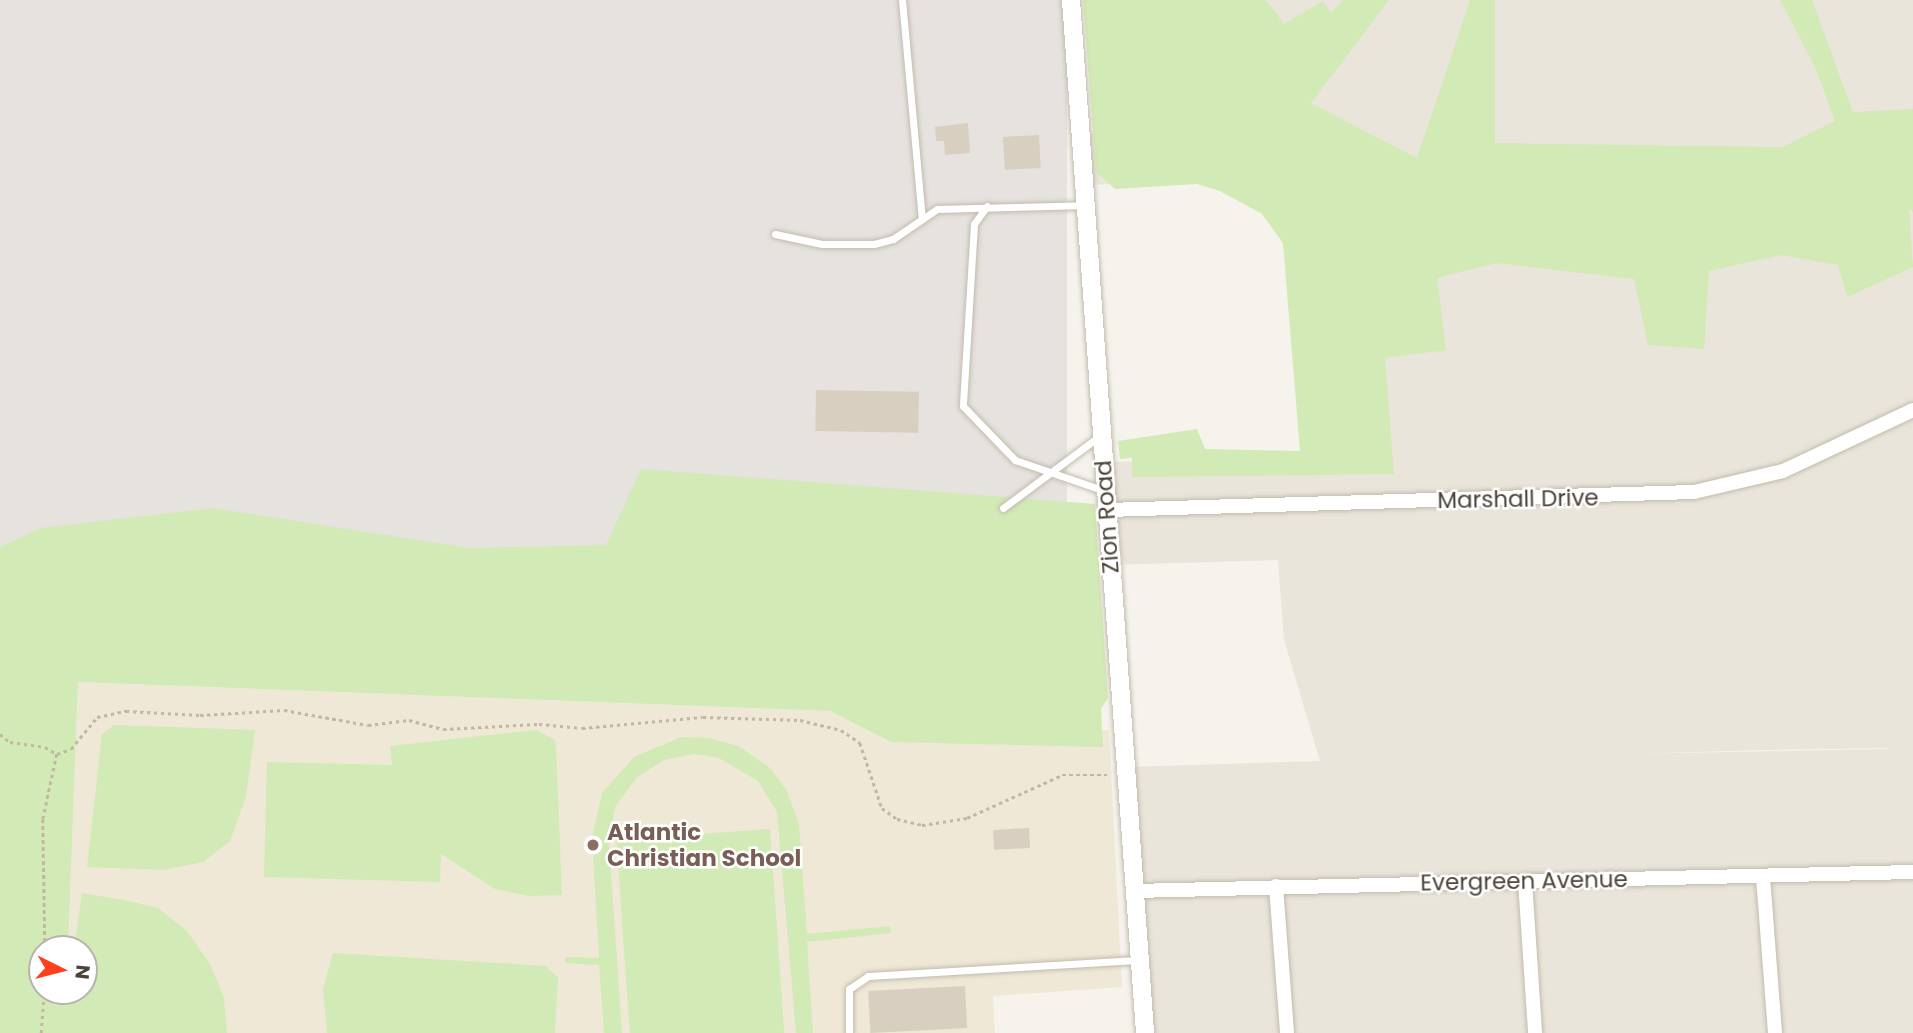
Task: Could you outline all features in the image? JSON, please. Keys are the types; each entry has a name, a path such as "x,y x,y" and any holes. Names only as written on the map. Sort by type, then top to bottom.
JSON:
{"street":[{"name":"Zion Road","path":"1071,0 1145,1033"},
{"name":"Marshall Drive","path":"1107,510 1694,492 1783,471 1913,410"},
{"name":"Evergreen Avenue","path":"1134,891 1913,872"},
{"path":"1763,877 1775,1033"},
{"path":"1525,881 1535,1033"},
{"path":"1276,886 1287,1033"}],"lane":[{"path":"902,0 922,219"},
{"path":"775,234 822,244 874,244 893,239 937,209 1085,205"},
{"path":"986,206 974,224 963,407 1015,460 1105,491"},
{"path":"1003,508 1101,435"},
{"path":"849,1033 849,989 868,976 1140,960"}],"path":[{"path":"0,734 10,742 45,747 57,754 71,749 97,717 127,710 200,715 284,710 368,726 409,720 443,729 539,724 582,728 703,718 800,720 841,730 860,743 882,808 897,819 922,825 967,818 1062,775 1107,775"},
{"path":"45,935 43,819 57,754"},
{"path":"41,1033 43,1005"}],"shaded area":[{"path":"0,0 1067,0 1067,605 0,605"},
{"path":"1239,0 1913,0 1913,1033 1144,1033 1125,767 1320,761 1284,640 1278,560 1111,565 1103,462 1304,458 1278,170 1084,186 1080,134 1296,117","holes":["1888,749 1625,754 1762,750"]},
{"name":"Atlantic Christian School","path":"78,682 830,711 891,742 1109,730 1122,987 993,996 995,1033 64,1033 65,1005 98,1005 98,935 69,935"}],"green space":[{"path":"1083,0 1266,0 1284,24 1323,1 1331,13 1343,0 1389,0 1311,103 1417,158 1470,0 1495,0 1495,143 1783,147 1835,121 1815,67 1780,0 1812,0 1853,112 1913,109 1913,212 1909,209 1913,267 1847,297 1838,265 1781,255 1709,271 1704,349 1648,345 1634,279 1497,263 1437,278 1446,350 1385,358 1394,474 1132,477 1132,458 1120,459 1118,441 1197,429 1205,449 1300,451 1283,243 1262,214 1220,191 1197,184 1115,189 1096,172"},
{"path":"641,469 1095,504 1108,698 1101,709 1103,747 891,742 830,711 78,682 69,935 28,935 28,1005 98,1005 98,935 76,935 82,893 158,908 187,931 210,964 224,998 227,1033 0,1033 0,547 41,528 213,508 469,548 606,545"},
{"path":"114,725 255,730 246,797 230,841 203,862 163,870 87,867 102,734"},
{"path":"536,730 555,740 562,895 529,896 495,889 441,854 440,882 264,877 267,762 392,765 390,746"},
{"path":"681,737 709,738 738,746 769,767 786,789 799,824 807,934 890,926 891,933 807,942 813,1033 796,1033 777,812 758,781 719,758 694,754 664,760 636,778 615,807 609,844 622,1033 604,1033 599,965 565,963 566,957 599,958 592,837 602,793 634,757"},
{"path":"770,829 784,1033 630,1033 616,840"},
{"path":"333,953 546,966 558,978 555,1033 327,1033 323,989"}],"building":[{"path":"968,123 970,153 945,155 944,141 936,141 935,127"},
{"path":"1039,135 1041,168 1005,170 1003,137"},
{"path":"816,390 919,392 918,433 815,431"},
{"path":"1029,828 1030,848 994,850 993,830"},
{"path":"965,986 967,1028 870,1033 868,991"}],"place":[{"name":"Atlantic Christian School","path":"593,845"}]}
